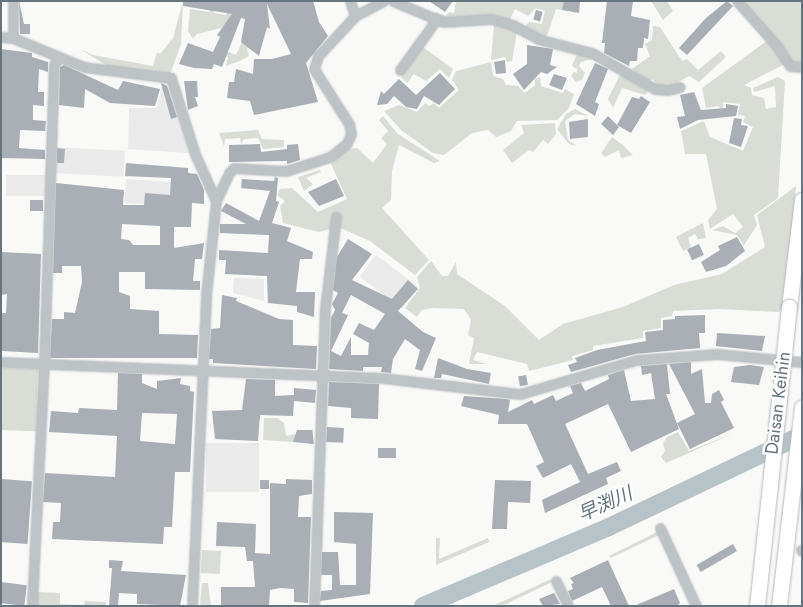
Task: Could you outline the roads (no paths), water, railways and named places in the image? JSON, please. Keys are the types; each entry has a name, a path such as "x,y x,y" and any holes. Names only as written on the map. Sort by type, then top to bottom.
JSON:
{"highway":[{"name":"Daisan Keihin","path":"757,606 802,200"},
{"name":"Daisan Keihin","path":"779,606 802,407"}],"street":[{"path":"13,1 13,38"},
{"path":"350,1 355,16"},
{"path":"192,606 202,372 216,201 228,173 234,168 294,169 330,158 347,143 351,134 349,124 314,70 318,56 355,16 383,1"},
{"path":"393,1 436,20 462,22 492,19 538,39 592,52 655,88 668,90 680,87"},
{"path":"737,1 777,46 790,66 802,67"},
{"path":"400,70 436,20"},
{"path":"1,37 13,38 84,67 172,78 195,154 216,201"},
{"path":"32,606 44,364 54,66 58,58"},
{"path":"314,606 328,263 336,217"},
{"path":"1,362 202,372 383,378 520,394 590,371 646,359 717,354 802,362"},
{"path":"660,528 696,606"},
{"path":"556,581 568,606"}],"waterway":[{"name":"早渕川","path":"423,606 609,527 802,435"}]}
